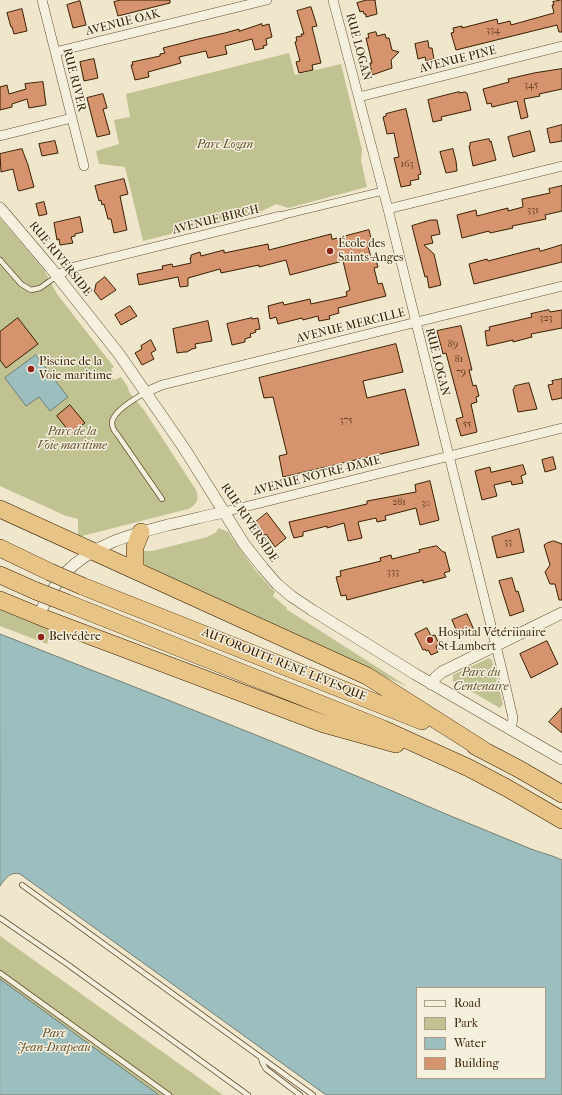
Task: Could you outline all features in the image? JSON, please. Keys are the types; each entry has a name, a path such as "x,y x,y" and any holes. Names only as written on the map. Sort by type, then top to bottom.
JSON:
{"highway":[{"path":"0,509 367,676 485,751"},
{"path":"135,570 135,547 141,532"},
{"name":"AUTOROUTE RENÉ-LÉVESQUE","path":"0,548 82,586 437,727 485,751 562,794"},
{"name":"AUTOROUTE RENÉ-LÉVESQUE","path":"0,575 36,591 356,717 452,759 507,788 562,820"},
{"path":"0,600 38,616 324,724 452,759"}],"street":[{"name":"RUE RIVER","path":"42,0 84,166"},
{"name":"AVENUE OAK","path":"55,52 267,0"},
{"name":"RUE LOGAN","path":"333,0 388,209 496,647 513,718 511,730"},
{"name":"AVENUE PINE","path":"359,96 562,46"},
{"path":"0,136 72,118"},
{"path":"388,209 562,166"},
{"name":"AVENUE BIRCH","path":"57,276 70,268 383,191"},
{"name":"RUE RIVERSIDE","path":"0,208 57,276 146,392 184,448 251,554 268,574 286,591 312,610 431,684 562,759"},
{"name":"AVENUE MERCILLE","path":"146,392 162,385 562,286"},
{"name":"AVENUE NOTRE-DAME","path":"38,616 50,594 64,575 74,565 94,551 115,540 141,532 562,428"},
{"path":"431,684 442,672 496,647 562,613"}],"lane":[{"path":"0,260 21,284 31,290 40,288 57,276"},
{"path":"146,392 120,411 114,419 112,425 114,431 162,499"},
{"path":"22,885 313,1095"},
{"path":"0,918 67,964 248,1095"},
{"path":"0,973 169,1095"},
{"path":"261,1058 266,1069 300,1095"}],"green space":[{"name":"Parc Logan","path":"289,53 295,75 341,64 362,150 361,161 367,187 288,208 276,204 260,212 143,241 125,167 99,164 96,151 119,144 114,120 130,117 126,94"},
{"name":"Parc de la Voie maritime","path":"0,218 44,270 57,294 114,367 111,369 113,372 110,374 114,380 121,377 128,387 129,392 144,410 196,490 198,496 195,504 191,508 78,537 78,519 66,516 0,486"},
{"path":"219,528 228,532 255,570 275,592 273,596 287,608 286,609 408,687 155,574 143,563 141,551 152,551 207,537 215,533"},
{"path":"0,605 54,627 47,644 0,626"},
{"name":"Parc du Centenaire","path":"489,658 492,660 503,704 500,708 453,681 453,675"},
{"name":"Parc Jean-Drapeau","path":"0,936 223,1095 0,1095"}],"water":[{"path":"36,355 68,397 50,411 39,397 26,406 5,378"},
{"path":"0,634 280,744 531,849 562,860 562,1095 326,1095 20,874 16,873 6,878 0,886"},
{"path":"0,979 159,1095 0,1095"}],"building":[{"path":"121,0 170,0 170,3 118,16 114,2"},
{"path":"367,0 375,0 377,14 366,17 366,14 364,14 363,11 360,12 357,3"},
{"path":"562,0 562,32 559,32 557,25 456,50 451,33 454,32 453,28 462,26 462,28 497,19 498,24 510,21 511,25 554,13 552,5 554,5 553,2"},
{"path":"80,1 86,25 73,28 67,5"},
{"path":"311,7 317,26 312,27 321,63 312,65 313,70 299,73 296,62 300,61 295,42 297,41 296,37 304,34 297,11"},
{"path":"22,9 27,31 14,34 7,13"},
{"path":"262,24 262,26 269,24 272,37 266,39 267,45 263,46 264,48 255,50 252,39 225,46 227,54 208,58 206,51 179,57 181,63 148,72 149,77 135,80 131,65 133,65 132,62 160,56 160,54 165,53 163,48 239,29 239,31"},
{"path":"376,32 377,36 385,34 386,38 389,38 392,50 399,52 391,60 392,68 372,75 370,63 372,63 366,38 369,38 368,34"},
{"path":"428,41 429,48 432,48 434,59 426,61 425,57 418,59 415,44"},
{"path":"94,59 98,78 84,81 80,62"},
{"path":"562,69 562,89 524,99 528,117 521,119 517,101 492,107 491,103 487,104 483,89 509,82 508,79"},
{"path":"43,82 46,105 29,108 27,99 12,104 12,107 0,110 0,87 7,85 9,94 26,89 25,84"},
{"path":"459,92 467,93 471,110 441,117 442,120 433,122 428,100"},
{"path":"103,94 107,108 103,109 110,134 97,137 87,98"},
{"path":"406,109 421,174 418,175 419,179 410,181 411,185 401,187 394,158 399,157 394,133 387,134 383,117 386,116 386,114"},
{"path":"562,125 562,141 550,143 547,129"},
{"path":"530,131 535,151 513,157 508,137"},
{"path":"489,139 490,142 491,141 496,160 473,166 469,146 470,143"},
{"path":"55,141 58,153 42,156 39,144"},
{"path":"22,149 34,187 19,191 13,169 1,172 0,154"},
{"path":"453,149 457,171 446,173 440,152"},
{"path":"124,179 128,194 120,196 127,230 114,233 111,219 108,219 104,204 102,205 101,200 99,201 95,186"},
{"path":"562,186 562,211 545,215 546,219 512,226 513,228 490,233 489,231 462,238 457,215 476,210 477,216 508,208 508,211 523,207 522,199 550,193 549,189"},
{"path":"44,202 47,214 39,216 36,204"},
{"path":"80,217 83,232 75,234 75,236 71,237 73,243 60,245 59,239 57,240 54,223"},
{"path":"431,220 437,220 440,234 431,236 433,243 424,245 434,254 441,285 429,288 427,276 425,277 412,226"},
{"path":"369,230 372,242 367,243 372,261 376,260 378,267 374,268 378,284 382,283 386,296 338,308 339,313 329,316 330,319 319,321 318,316 278,324 276,317 270,319 268,306 283,302 284,305 310,299 311,304 347,296 346,292 350,290 343,261 290,275 286,260 259,267 259,265 221,273 220,269 188,278 188,286 180,287 178,277 139,285 137,274 163,269 162,266 172,264 173,267 191,263 191,255 200,252 201,256 224,250 224,253 268,244 269,250 331,234 332,239"},
{"path":"562,245 562,262 474,284 469,264 487,259 488,261 539,248 540,251"},
{"path":"105,277 116,290 101,300 94,291 96,284"},
{"path":"130,306 137,316 121,325 115,315"},
{"path":"549,310 550,312 562,310 562,328 531,334 532,337 513,342 513,340 487,346 485,331 490,330 489,327 532,317 531,314"},
{"path":"18,318 38,344 6,368 0,360 0,332"},
{"path":"258,318 260,329 255,330 256,332 250,334 251,337 245,339 245,342 232,345 227,324"},
{"path":"208,321 212,341 195,344 196,348 187,352 177,353 173,329"},
{"path":"461,326 472,370 469,370 473,386 476,385 479,396 476,397 477,402 471,404 477,432 461,436 456,419 463,417 446,353 443,354 437,331"},
{"path":"151,340 156,350 151,353 154,359 142,365 135,353 142,349 141,346"},
{"path":"396,344 403,372 363,381 367,398 405,389 419,445 283,477 279,456 287,454 273,397 264,398 259,378"},
{"path":"562,379 562,398 552,400 548,385 553,384 552,381"},
{"path":"529,383 537,409 518,412 513,390 515,386"},
{"path":"70,405 85,423 71,434 57,416"},
{"path":"553,457 556,469 545,472 542,460"},
{"path":"523,465 526,474 521,476 523,483 512,485 511,481 494,485 497,496 482,500 475,471 490,467 491,472"},
{"path":"430,481 439,520 420,525 416,508 385,516 386,520 377,522 376,518 358,522 362,538 348,541 344,523 327,528 327,526 303,532 303,536 294,538 292,533 289,522 367,504 367,501 416,492 415,485"},
{"path":"267,513 286,538 275,547 266,534 262,537 252,525"},
{"path":"519,529 524,552 497,558 492,537"},
{"path":"554,541 562,544 562,600 559,600 555,584 550,584 545,572 550,565 544,545"},
{"path":"437,546 445,552 450,571 444,573 446,577 423,583 423,580 347,600 346,595 341,596 336,577 341,576 340,571 381,561 380,558 391,555 392,559"},
{"path":"512,578 524,611 510,616 499,581"},
{"path":"467,614 474,630 463,635 461,630 457,632 452,620"},
{"name":"Hospital Vétériinaire St-Lambert","path":"427,628 431,636 435,635 439,644 436,646 438,652 431,655 428,650 423,650 415,634"},
{"path":"547,641 558,664 531,678 520,654"},
{"path":"562,708 562,733 549,722"}],"place":[{"name":"École des Saints-Anges","path":"330,251"},
{"name":"Piscine de la Voie maritime","path":"31,369"},
{"name":"Belvédère","path":"41,637"},
{"name":"Hospital Vétériinaire St-Lambert","path":"430,640"}]}
